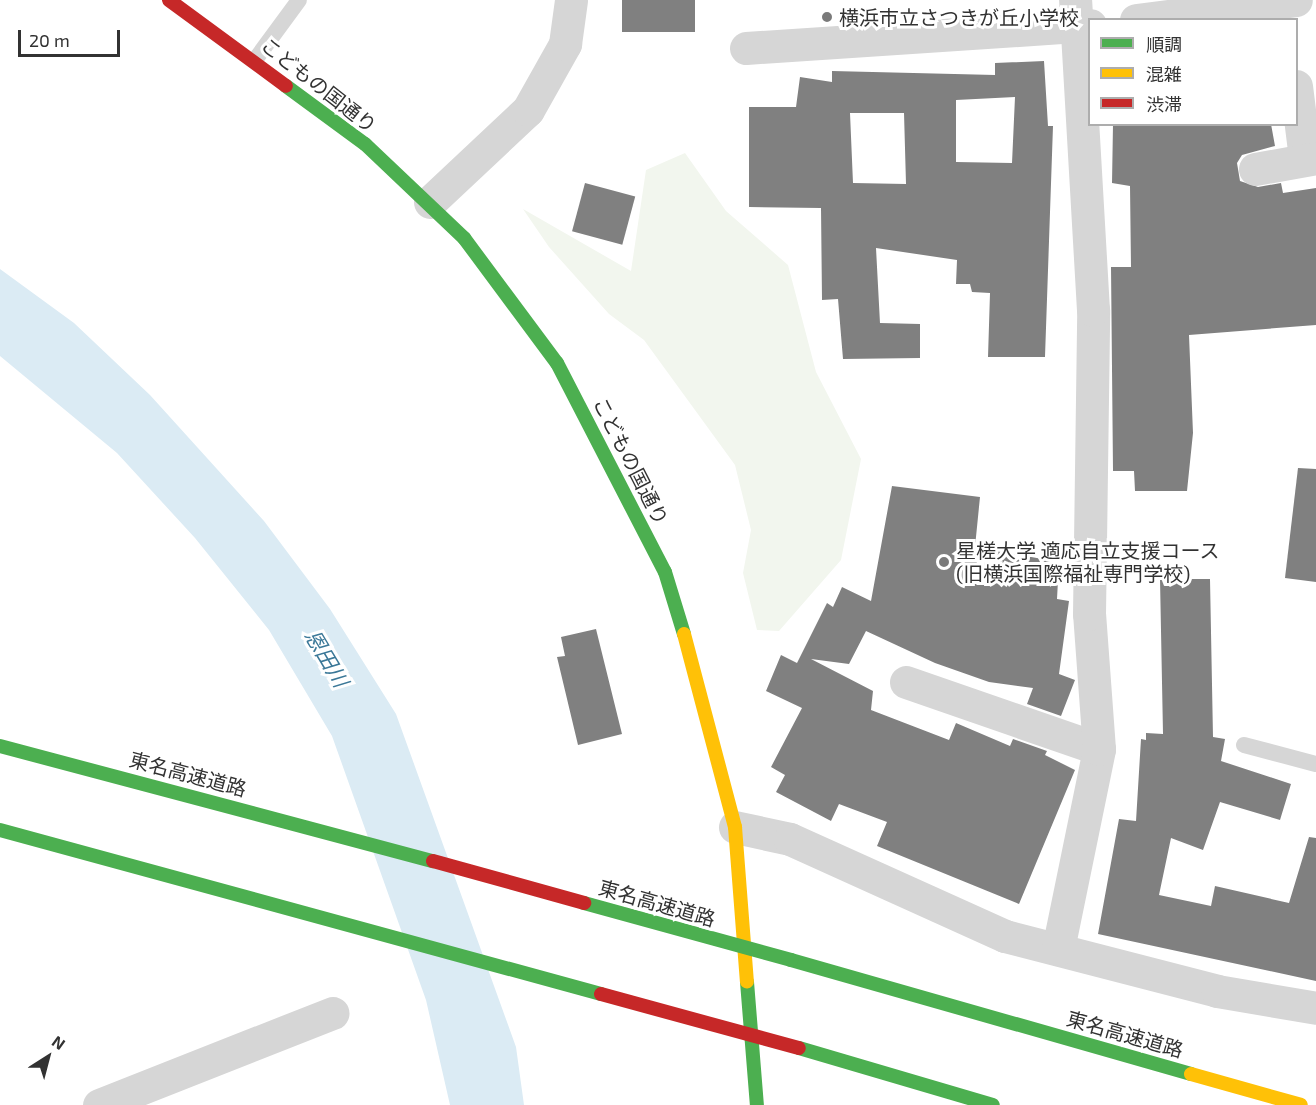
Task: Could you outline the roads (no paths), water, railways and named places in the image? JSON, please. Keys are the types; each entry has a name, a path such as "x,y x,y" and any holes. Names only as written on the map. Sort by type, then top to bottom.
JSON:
{"main road":[{"name":"こどもの国通り","path":"169,0 255,60 365,144 430,202 497,277 557,363 615,470 665,572 700,685 735,827 757,1105"},
{"name":"東名高速道路","path":"0,746 216,801 1301,1105"},
{"path":"0,830 799,1048 993,1105"}],"street":[{"path":"430,202 528,110 565,44 571,0"},
{"path":"1160,18 1290,7"},
{"path":"746,48 1080,17 1094,310 1089,614 1099,749 1058,949"},
{"path":"1256,169 1311,158 1298,96"},
{"path":"906,682 1099,749"},
{"path":"735,827 790,839 1005,936 1217,991 1316,1008"},
{"path":"99,1105 333,1012"}],"lane":[{"path":"255,60 299,0"},
{"path":"1244,745 1316,764"}],"water":[{"name":"恩田川","path":"0,269 74,323 150,395 264,521 330,609 396,714 516,1047 524,1105 450,1105 426,1000 332,736 269,630 195,538 117,453 0,356"}],"place":[{"name":"横浜市立さつきが丘小学校","path":"827,17"},
{"name":"星槎大学 適応自立支援コース (旧横浜国際福祉専門学校)","path":"944,562"}]}
